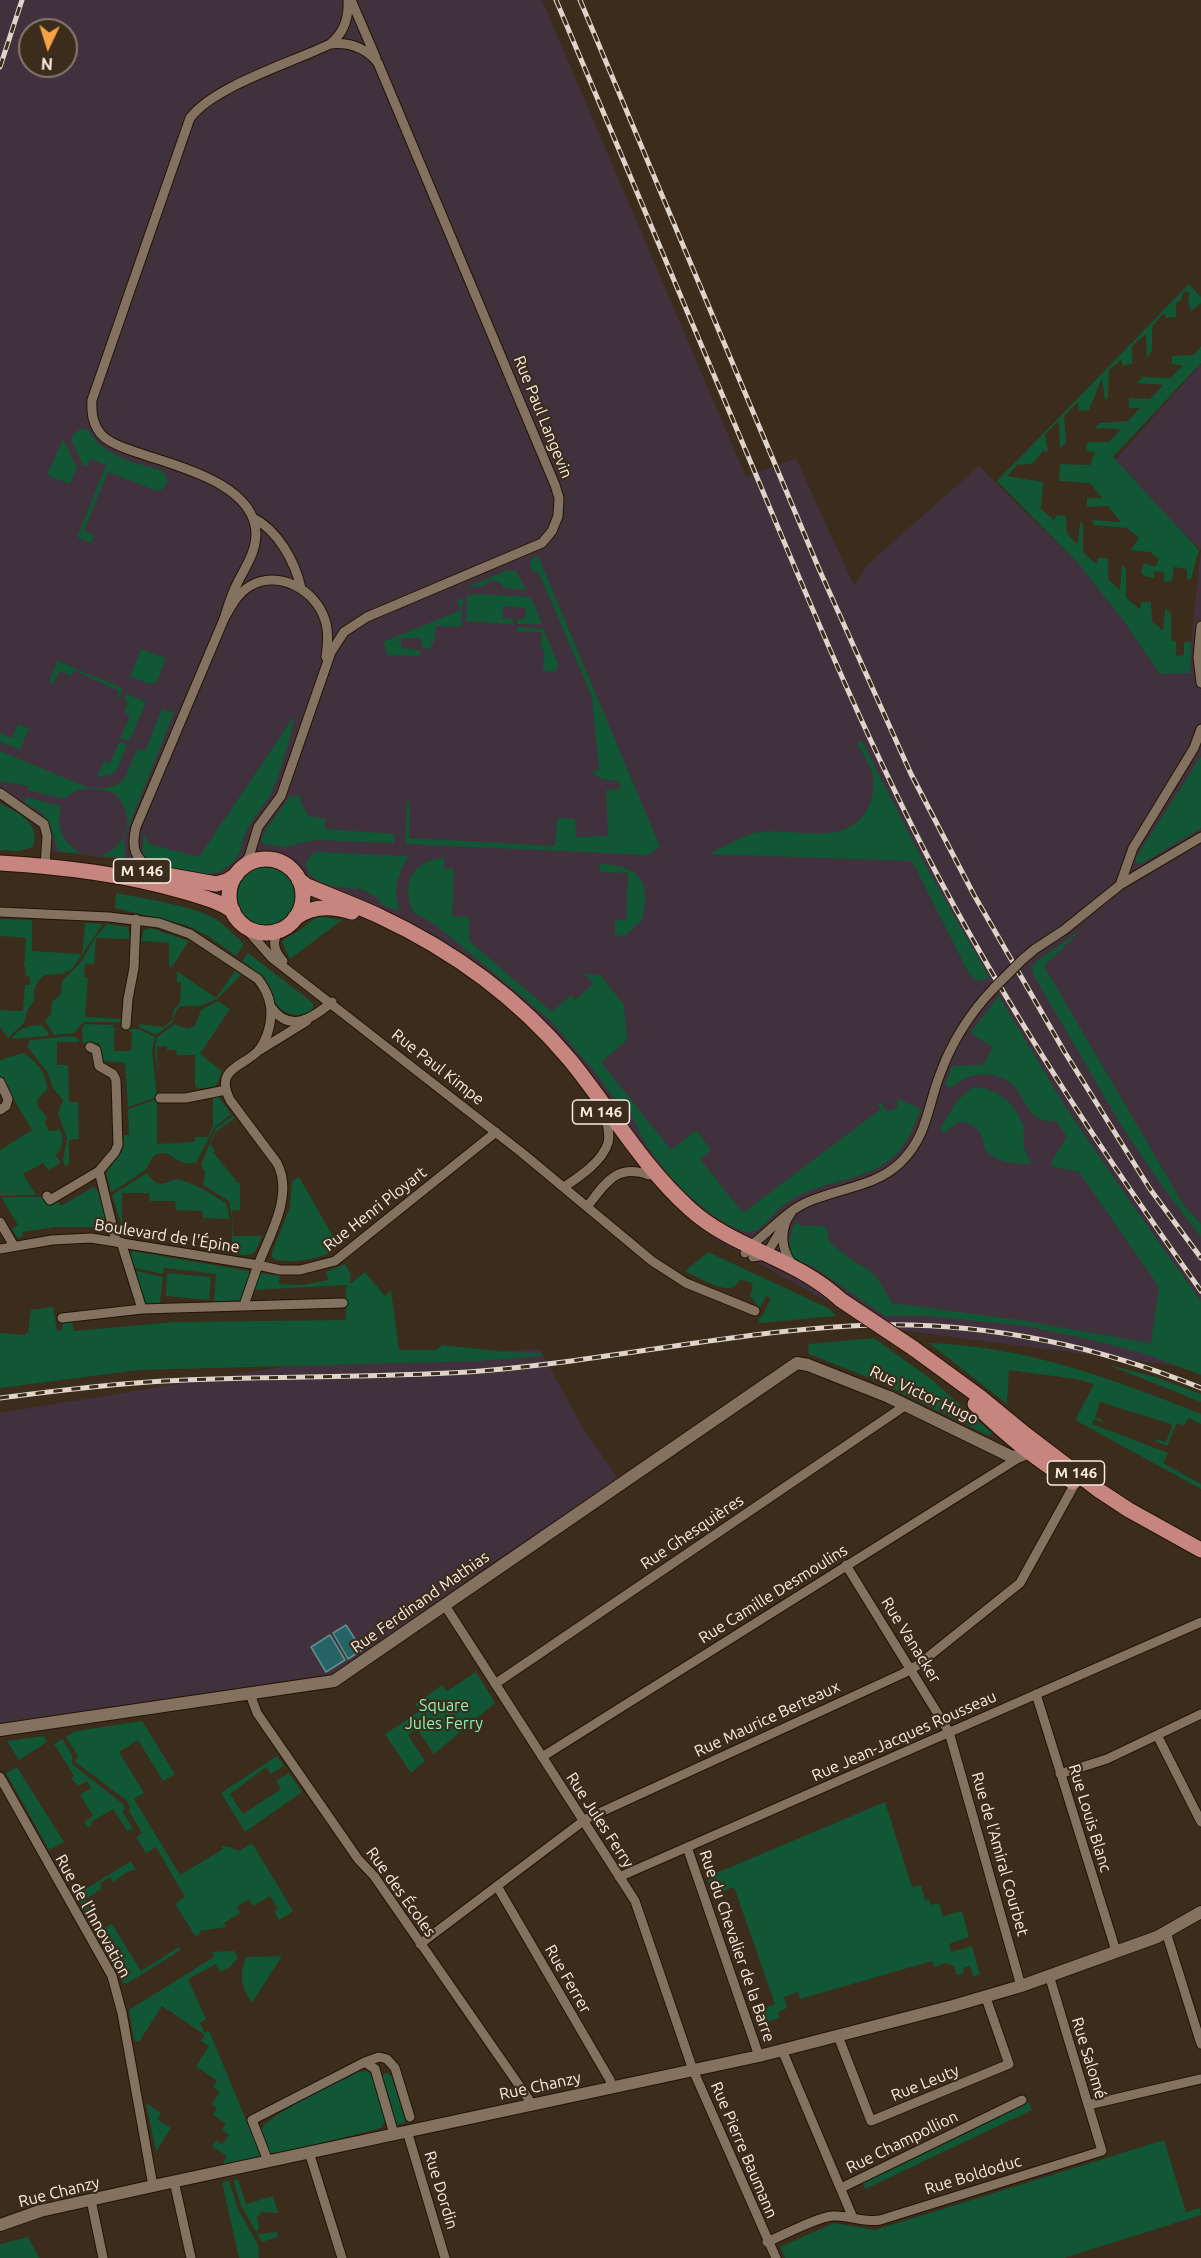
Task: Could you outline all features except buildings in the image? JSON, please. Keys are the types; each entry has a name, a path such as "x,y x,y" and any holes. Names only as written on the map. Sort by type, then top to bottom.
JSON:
{"main road":[{"path":"256,860 273,860 288,867 299,880 303,899 295,918 280,930 260,932 242,924 233,911 230,891 238,872 256,860"},
{"name":"M 146","path":"0,863 111,874 211,900 233,911"},
{"name":"M 146","path":"45,866 72,864 101,866 216,884 227,881 238,872"},
{"name":"M 146","path":"299,880 307,886 375,914 424,939 501,991 569,1059 645,1161 674,1194 713,1227 826,1295 841,1300"},
{"name":"M 146","path":"295,918 305,912 320,908 345,910 384,925 438,954 480,983 525,1022 569,1070 649,1175 701,1225 724,1241 795,1267 826,1287 841,1300 913,1348 980,1397 1024,1434"},
{"name":"M 146","path":"947,1373 1024,1454"},
{"name":"Rue Victor Hugo","path":"1024,1434 1079,1480"},
{"name":"Rue Victor Hugo","path":"1024,1454 1079,1480 1201,1550"}],"street":[{"name":"Rue Paul Langevin","path":"324,668 328,639 326,620 315,602 301,588 294,565 266,526 253,518 242,501 214,482 106,439 95,424 91,409 92,400 190,118 197,109 217,94 330,44 345,26 349,0"},
{"name":"Rue Paul Langevin","path":"238,872 249,857 258,827 281,796 324,668 340,637 367,616 542,543 552,531 560,507 555,485 522,403 349,0"},
{"path":"330,44 340,43 358,47 378,63"},
{"path":"164,875 139,860 133,846 135,831 237,584 253,552 256,536 253,518"},
{"path":"224,619 237,597 252,585 280,581 301,588"},
{"path":"1201,626 1198,657 1201,682"},
{"path":"1120,885 1133,848 1194,748 1201,729"},
{"path":"0,793 44,824 47,836 45,866"},
{"path":"754,1252 789,1211 818,1197 872,1181 894,1168 906,1157 927,1120 935,1089 952,1044 972,1013 994,988 1035,949 1064,930 1120,885 1201,837"},
{"path":"0,912 136,919 176,928 222,954 258,979 278,1015 289,1020 309,1019"},
{"path":"126,1025 134,968 136,919"},
{"name":"Rue Paul Kimpe","path":"242,924 266,951 496,1132 652,1261 678,1279 755,1311"},
{"name":"Rue Paul Kimpe","path":"280,930 274,939 275,948 292,972"},
{"path":"160,1098 186,1098 226,1090 227,1079 232,1069 332,1002"},
{"path":"258,1051 270,1028 272,1006"},
{"path":"47,1196 50,1200 99,1171 116,1152 118,1145 116,1080 113,1074 99,1066 96,1050 90,1047"},
{"path":"0,1082 8,1099 6,1106 0,1110"},
{"name":"Boulevard de l'Épine","path":"0,1249 74,1238 119,1242 258,1265 281,1204 283,1179 277,1163 230,1100 226,1090"},
{"path":"564,1187 587,1170 604,1151 609,1139 606,1119"},
{"name":"Rue Henri Ployart","path":"258,1265 280,1270 300,1270 335,1262 496,1132"},
{"path":"586,1208 617,1173 629,1170 649,1175"},
{"path":"99,1171 119,1242 142,1309"},
{"path":"754,1252 799,1205"},
{"path":"0,1222 14,1246"},
{"path":"784,1223 783,1246 787,1257 795,1267"},
{"path":"244,1305 258,1265"},
{"path":"62,1318 142,1309 343,1303"},
{"name":"Rue Ferdinand Mathias","path":"0,1730 334,1681 789,1368 797,1363 804,1364"},
{"name":"Rue Victor Hugo","path":"804,1364 906,1405 1010,1456 1024,1454"},
{"name":"Rue Ghesquières","path":"495,1684 906,1405"},
{"path":"1024,1434 1029,1445 1024,1454"},
{"name":"Rue Camille Desmoulins","path":"542,1757 1024,1454"},
{"name":"Rue Maurice Berteaux","path":"420,1944 583,1821 911,1669 1020,1583 1079,1480"},
{"name":"Rue Vanacker","path":"846,1565 949,1732"},
{"name":"Rue Jules Ferry","path":"444,1604 635,1901 693,2070"},
{"name":"Rue Jean-Jacques Rousseau","path":"619,1877 1201,1622"},
{"name":"Rue des Écoles","path":"250,1694 263,1722 532,2104"},
{"name":"Rue Louis Blanc","path":"1036,1694 1116,1951"},
{"path":"1060,1774 1098,1763 1201,1714"},
{"name":"Rue de l'Amiral Courbet","path":"949,1732 1021,1986"},
{"path":"1157,1735 1201,1822"},
{"name":"Rue de l'Innovation","path":"0,1777 112,1976 122,2013 153,2186"},
{"path":"1191,1801 1201,1798"},
{"name":"Rue du Chevalier de la Barre","path":"687,1847 759,2055"},
{"name":"Rue Ferrer","path":"496,1886 610,2080 612,2088"},
{"name":"Rue Chanzy","path":"0,2225 40,2211 174,2181 782,2050 986,1998 1166,1932 1201,1912"},
{"path":"1166,1932 1201,2044"},
{"name":"Rue Salomé","path":"1048,1975 1102,2151"},
{"name":"Rue Leuty","path":"838,2036 871,2121 1009,2064 986,1998"},
{"path":"782,2050 841,2188"},
{"path":"268,2161 252,2120 379,2057 391,2062 395,2068 410,2117"},
{"path":"365,2062 375,2069 401,2133"},
{"name":"Rue Pierre Baumann","path":"693,2070 776,2258"},
{"path":"1088,2105 1201,2079"},
{"name":"Rue Champollion","path":"853,2218 841,2188 1022,2100"},
{"name":"Rue Dordin","path":"401,2133 445,2258"},
{"name":"Rue Boldoduc","path":"853,2218 869,2222 880,2220 1102,2151"},
{"path":"309,2152 342,2258"},
{"path":"174,2181 191,2258"},
{"path":"91,2200 103,2258"},
{"path":"767,2242 828,2217 853,2218"}],"shaded area":[{"path":"0,0 542,0 746,477 796,458 854,586 868,564 979,466 1190,673 1189,661 1201,550 1201,1371 1193,1368 874,1327 718,1241 691,1220 671,1201 668,1194 553,1050 506,1004 430,946 344,905 273,886 126,860 42,850 43,831 0,797"},
{"path":"1201,364 1201,550 1149,499 1115,460"},
{"path":"540,1349 580,1423 618,1479 480,1571 338,1673 0,1724 0,1413 342,1357"}],"green space":[{"path":"1189,284 1201,297 1201,303 1191,311 1188,301 1190,293 1184,291 1181,300 1176,303 1176,317 1166,318 1164,313 1152,326 1152,351 1147,358 1146,334 1132,346 1132,364 1122,366 1122,359 1109,370 1108,397 1105,400 1102,378 1089,410 1079,411 1078,402 1064,416 1066,443 1060,448 1059,421 1045,434 1048,452 1043,451 1032,464 1017,465 1007,476 1043,482 1041,509 1054,520 1057,515 1066,516 1067,534 1078,545 1080,521 1083,525 1083,552 1097,565 1097,558 1108,558 1108,579 1120,590 1122,564 1126,569 1126,598 1140,609 1141,602 1151,602 1152,622 1163,630 1165,608 1171,614 1171,640 1176,642 1176,656 1184,655 1184,642 1191,642 1190,673 1160,674 1123,620 1078,563 997,481"},
{"path":"1201,346 1201,363 1113,457 1199,550 1191,579 1187,579 1187,569 1174,567 1172,581 1164,582 1164,573 1154,571 1154,578 1146,577 1141,573 1144,563 1155,567 1159,559 1150,552 1130,550 1139,538 1127,528 1094,525 1092,520 1120,522 1108,506 1087,507 1087,498 1102,498 1090,483 1059,481 1060,464 1090,465 1095,452 1086,451 1087,442 1109,442 1121,429 1094,428 1100,423 1128,421 1140,408 1129,408 1129,398 1150,399 1163,385 1137,383 1142,377 1170,378 1183,366 1172,364 1172,356 1194,355"},
{"path":"80,429 87,429 110,452 129,461 160,470 167,479 164,488 157,491 108,472 84,530 94,536 91,543 77,537 106,465 91,459 87,466 83,465 71,439 73,434"},
{"path":"63,439 77,468 70,484 47,475"},
{"path":"538,556 660,847 648,855 405,844 407,802 410,802 409,838 555,846 557,818 575,819 576,837 608,836 606,790 620,789 620,782 602,779 591,771 599,770 592,697 538,571 533,572 530,565 531,559"},
{"path":"508,570 516,571 526,590 504,588 500,582 489,581 484,586 465,588"},
{"path":"476,594 528,597 532,599 542,624 517,624 518,619 525,619 526,608 503,606 502,618 513,619 513,624 466,621 467,596"},
{"path":"463,598 461,627 436,626 431,649 422,648 421,638 401,638 401,648 420,650 420,656 388,655 383,642 461,610 457,600"},
{"path":"517,627 543,629 558,663 556,671 543,671 542,632 517,631"},
{"path":"141,649 166,658 157,682 149,684 130,676"},
{"path":"57,661 123,688 119,698 117,697 119,691 74,670 71,676 59,671 53,684 49,682"},
{"path":"127,694 146,702 129,741 120,738 130,716 124,712 128,702 124,700"},
{"path":"162,709 174,713 124,838 125,858 99,856 117,846 126,829 126,811 114,793 88,789 75,791 65,799 28,790 28,786 0,781 0,751 89,788 108,788 118,784 125,778 137,749 145,751"},
{"path":"294,716 285,756 273,789 249,826 238,855 229,866 214,873 193,873 169,867 142,855 144,834 149,844 199,857"},
{"path":"18,724 29,728 20,750 0,742 0,733 12,738"},
{"path":"862,741 923,861 989,977 982,981 976,980 969,974 912,861 709,854 753,833 776,831 828,833 848,828 863,815 872,798 872,772 857,743"},
{"path":"119,742 127,745 118,768 111,775 97,777 104,761 110,763"},
{"path":"1201,756 1201,828 1141,864 1136,863 1135,859"},
{"path":"300,795 301,803 309,816 325,819 325,829 395,834 394,843 315,840 284,847 264,844 261,840 264,834 289,797"},
{"path":"26,797 61,806 59,821 62,834 75,850 82,854 58,850 49,824 41,812 25,803"},
{"path":"0,803 26,819 31,825 35,838 33,847 19,851 0,850"},
{"path":"315,852 409,856 401,869 397,882 396,896 400,911 383,905 376,897 359,888 333,886 317,880 307,869 306,861"},
{"path":"444,858 444,868 454,869 452,916 469,917 469,941 552,1012 571,995 575,1000 593,984 584,973 601,976 624,1005 627,1040 601,1062 671,1150 696,1130 711,1150 700,1159 743,1213 881,1109 878,1105 882,1102 884,1109 888,1111 897,1108 898,1099 921,1109 907,1140 894,1156 872,1171 810,1190 798,1196 781,1207 763,1226 754,1231 743,1231 714,1216 686,1193 662,1166 643,1139 631,1116 633,1114 612,1095 550,1020 448,935 413,912 408,892 412,875 424,863"},
{"path":"600,864 632,871 638,876 645,890 643,919 625,936 615,935 615,920 626,920 628,873 600,872"},
{"path":"266,865 278,867 288,874 295,884 297,896 295,908 288,918 278,925 266,927 254,925 244,918 237,908 235,896 237,884 244,874 254,867"},
{"path":"116,893 200,912 220,922 244,944 236,956 208,936 186,925 115,908"},
{"path":"320,916 342,920 290,959 282,942"},
{"path":"0,919 32,920 32,951 82,954 85,923 103,924 72,969 62,974 45,975 38,981 34,990 34,1001 27,1011 24,1023 8,1038 0,1027 0,1010 23,1011 25,985 30,985 30,977 25,976 26,967 24,967 26,938 0,936"},
{"path":"107,924 128,927 130,939 96,938 94,964 85,964 84,977 88,978 85,1017 121,1019 121,1022 84,1022 74,1033 54,1035 45,1021 51,1014 52,1002 61,994 62,981 81,962 95,938"},
{"path":"151,928 189,941 171,968 169,966 169,943 141,941 144,930"},
{"path":"1081,930 1044,966 1185,1207 1201,1224 1201,1237 1164,1189 1124,1130 1033,974 1032,966"},
{"path":"248,953 313,1003 313,1009 298,1015 287,1013 278,1007 261,976 242,961"},
{"path":"177,971 216,998 235,971 241,975 217,999 200,1006 181,1006 172,1023 156,1035 139,1027 140,1024 164,1027 173,1019 174,1009 180,1003 181,983 177,982"},
{"path":"999,996 1066,1108 1201,1301 1201,1375 1148,1355 1026,1326 927,1316 885,1316 811,1265 797,1264 794,1259 790,1248 790,1237 798,1221 801,1226 823,1226 827,1229 829,1242 856,1263 868,1269 877,1278 892,1303 1019,1320 1154,1345 1151,1343 1159,1287 1079,1172 1051,1166 1067,1137 1056,1121 1042,1120 1033,1114 1012,1084 997,1076 981,1074 965,1079 951,1088 945,1085 952,1066 983,1065 993,1047 970,1033"},
{"path":"218,1001 230,1009 200,1054 222,1071 216,1085 198,1089 195,1086 195,1055 177,1055 176,1050 167,1050 167,1046 157,1047 158,1076 155,1049 157,1037 175,1024 187,1028 193,1027 201,1010"},
{"path":"85,1024 113,1025 113,1028 117,1029 114,1031 114,1051 131,1051 132,1032 124,1029 139,1029 155,1037 152,1052 157,1097 128,1107 125,1063 103,1061 100,1059 99,1043 83,1043 82,1027"},
{"path":"42,1025 48,1032 48,1036 12,1039 24,1028"},
{"path":"76,1037 80,1042 57,1042 57,1065 68,1065 69,1102 78,1102 79,1139 69,1140 69,1164 65,1166 63,1160 67,1138 58,1114 63,1100 53,1088 48,1073 27,1046 30,1040"},
{"path":"23,1053 32,1059 46,1079 47,1090 39,1097 37,1103 47,1117 45,1123 48,1130 59,1129 61,1132 62,1143 56,1155 61,1163 48,1170 43,1163 23,1174 36,1195 0,1196 0,1150 32,1130 0,1076 0,1060"},
{"path":"973,1087 996,1093 1014,1108 1023,1125 1024,1148 1031,1163 1010,1163 993,1157 986,1150 978,1130 968,1123 958,1122 944,1133 941,1131 941,1127 957,1101"},
{"path":"213,1096 218,1096 231,1114 214,1128 196,1163 184,1163 170,1155 158,1154 153,1157 146,1169 111,1192 106,1173 122,1152 124,1135 129,1135 128,1109 157,1099 157,1144 194,1142 195,1137 208,1137 213,1126"},
{"path":"233,1116 235,1118 216,1132 210,1144 215,1150 213,1152 240,1183 240,1210 232,1210 233,1236 262,1236 255,1251 249,1255 232,1254 232,1217 229,1201 203,1185 205,1172 201,1165 216,1128"},
{"path":"147,1173 157,1183 178,1180 205,1190 226,1203 230,1219 203,1218 202,1211 176,1210 175,1201 150,1201 149,1193 122,1193 122,1226 112,1195"},
{"path":"299,1177 334,1238 325,1244 330,1253 304,1260 276,1260 272,1257 272,1252 290,1207 292,1181"},
{"path":"93,1187 97,1189 106,1217 104,1226 94,1232 93,1227 55,1227 22,1232 23,1237 17,1237 12,1229 18,1225 1,1197 42,1197 47,1205 57,1200 61,1206"},
{"path":"133,1251 249,1271 248,1286 240,1300 214,1302 216,1274 164,1268 163,1274 131,1267 129,1257"},
{"path":"708,1252 830,1309 836,1316 760,1323 758,1319 763,1315 771,1298 766,1296 760,1308 750,1296 753,1284 741,1279 735,1286 724,1288 685,1271"},
{"path":"345,1264 351,1274 350,1284 365,1272 385,1296 391,1290 399,1350 436,1350 442,1345 541,1353 542,1356 479,1361 139,1370 0,1388 0,1333 24,1335 28,1332 31,1310 53,1307 57,1331 62,1330 63,1322 72,1321 74,1331 174,1322 346,1320 346,1288 348,1285 252,1290 261,1273 280,1276 279,1284 303,1285 328,1280 326,1272"},
{"path":"132,1270 163,1277 160,1304 145,1304"},
{"path":"167,1273 211,1277 209,1300 166,1296"},
{"path":"874,1338 931,1379 992,1433 989,1436 877,1381 809,1354 808,1344"},
{"path":"929,1343 1000,1350 1034,1358 1102,1377 1201,1414 1201,1424 1188,1418 1184,1426 1177,1423 1167,1446 1155,1441 1156,1439 1166,1442 1171,1424 1100,1402 1095,1417 1103,1420 1102,1422 1094,1419 1092,1424 1168,1453 1163,1463 1201,1484 1201,1489 1075,1420 1094,1384 1076,1379 1009,1370 1007,1404"},
{"path":"1106,1364 1155,1377 1201,1394 1201,1402"},
{"name":"Square Jules Ferry","path":"476,1672 495,1703 434,1754 417,1729 408,1735 425,1761 411,1773 385,1734 420,1711 415,1704 442,1685 447,1691"},
{"path":"142,1721 175,1774 163,1781 138,1740 119,1752 144,1793 134,1799 180,1875 223,1849 221,1846 239,1851 252,1843 293,1911 279,1920 274,1911 278,1909 270,1896 253,1906 249,1899 237,1907 240,1913 224,1923 226,1927 200,1931 201,1933 196,1937 175,1904 185,1897 156,1847 146,1853 136,1837 142,1833 129,1811 130,1807 126,1800 75,1762 78,1756 66,1737 76,1731"},
{"path":"44,1736 47,1742 19,1760 7,1741"},
{"path":"62,1739 72,1755 72,1764 123,1804 125,1809 122,1811 136,1834 131,1829 127,1831 113,1809 91,1822 92,1825 88,1828 84,1822 93,1816 80,1795 91,1788 87,1781 78,1786 71,1778 74,1776 54,1744"},
{"path":"277,1756 284,1766 271,1774 266,1767 230,1794 243,1814 281,1789 276,1781 289,1773 302,1792 245,1832 221,1793"},
{"path":"17,1767 64,1842 49,1850 6,1773"},
{"path":"885,1802 912,1887 921,1885 925,1900 929,1899 931,1905 939,1903 943,1916 962,1911 969,1937 949,1944 951,1952 972,1946 980,1975 973,1976 970,1966 963,1968 964,1973 957,1975 954,1966 946,1963 934,1967 932,1961 800,1999 798,1992 784,1997 787,2008 778,2012 780,2018 765,2022 763,2018 760,2019 757,2011 775,2004 734,1887 713,1895 707,1877"},
{"path":"131,1861 136,1870 127,1872 113,1882 110,1877 100,1884 102,1888 86,1899 104,1928 112,1924 141,1971 179,1947 181,1950 126,1984 122,1982 115,1965 72,1889 74,1887 79,1893"},
{"path":"234,1951 238,1958 229,1968 220,1972 216,1964 188,1979 206,2019 200,2023 204,2032 210,2033 261,2156 226,2165 223,2162 227,2156 212,2146 216,2140 222,2144 229,2135 222,2130 226,2124 213,2115 217,2108 211,2104 220,2092 213,2087 217,2081 196,2066 209,2046 201,2041 205,2035 162,2006 139,2042 134,2040 129,2010 214,1957 212,1952"},
{"path":"282,1956 252,2003 242,1981 242,1970 246,1957"},
{"path":"367,2071 373,2075 386,2120 381,2128 274,2155 270,2154 260,2132 265,2125 304,2099 357,2072"},
{"path":"385,2073 391,2075 406,2122 393,2126 381,2077"},
{"path":"1029,2102 1032,2110 865,2189 862,2181"},
{"path":"146,2103 161,2113 157,2119 171,2128 156,2152"},
{"path":"1164,2140 1186,2212 1200,2208 1201,2215 1064,2258 785,2258 780,2247 834,2223 875,2230"},
{"path":"238,2179 246,2204 273,2196 278,2213 260,2212 261,2215 257,2216 259,2229 257,2230 258,2234 278,2232 277,2237 262,2242 241,2206 233,2180"},
{"path":"229,2181 238,2209 258,2245 259,2258 239,2258 222,2182"},
{"path":"28,2237 39,2258 0,2258 0,2244"}],"water":[{"path":"346,1625 362,1650 348,1659 333,1633"},
{"path":"330,1635 345,1660 326,1672 311,1647"}],"railway":[{"path":"0,67 22,0"},
{"path":"556,0 818,621 888,778 969,934 1032,1039 1097,1141 1201,1291"},
{"path":"580,0 819,569 911,774 974,895 1064,1051 1150,1189 1201,1258"},
{"path":"0,1398 164,1381 468,1372 564,1362 754,1335 850,1326 895,1325 940,1326 985,1331 1073,1347 1116,1358 1201,1388"}]}
